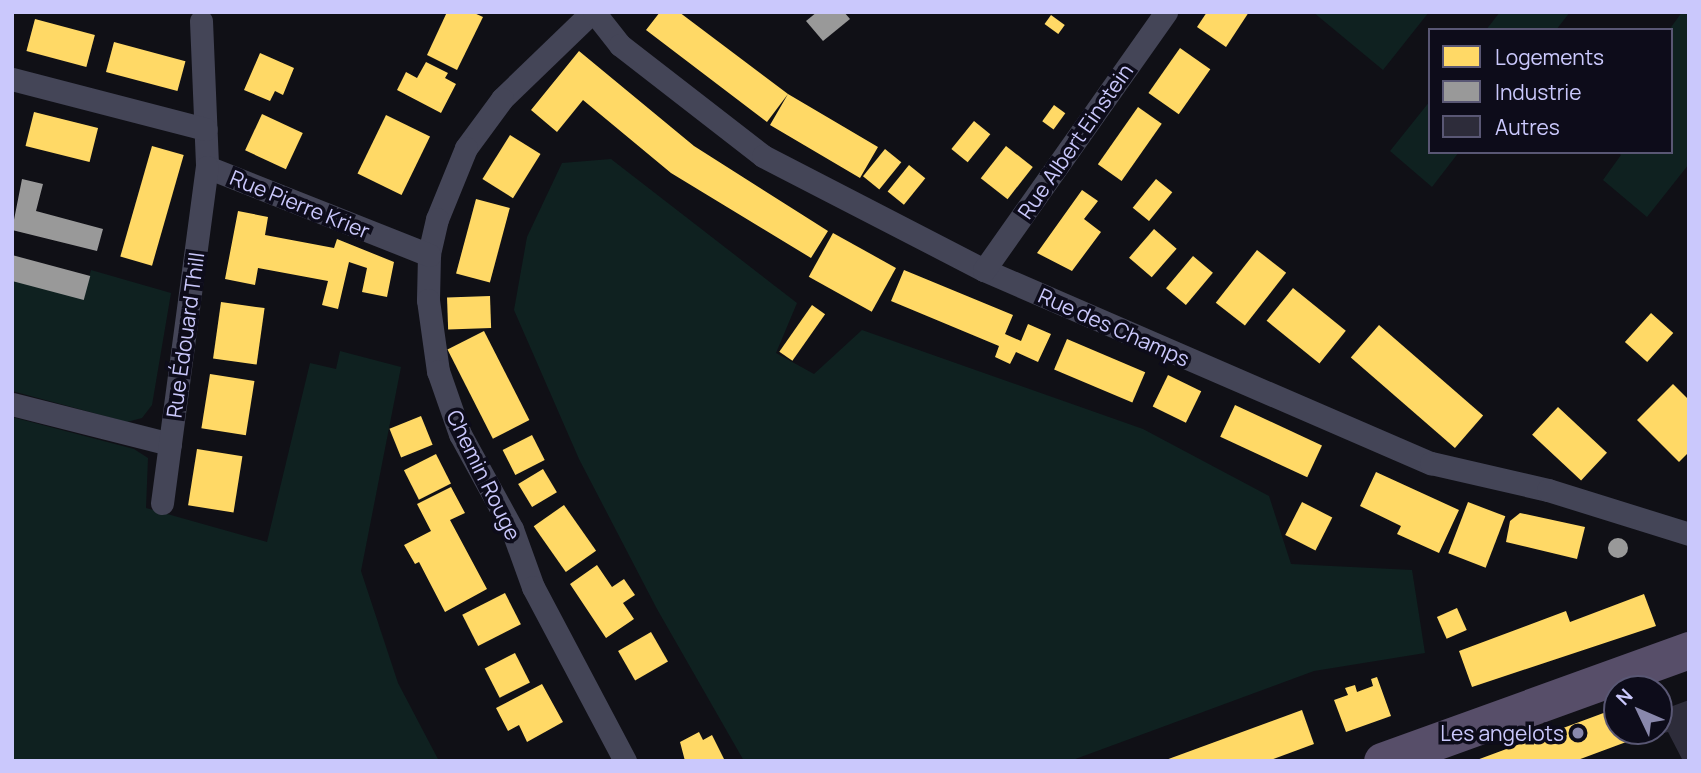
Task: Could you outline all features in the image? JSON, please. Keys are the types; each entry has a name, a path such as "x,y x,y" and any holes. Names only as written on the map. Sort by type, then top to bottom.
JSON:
{"main road":[{"path":"1382,761 1689,650"}],"street":[{"name":"Chemin Rouge","path":"593,12 502,99 467,148 437,219 429,255 428,300 438,371 460,433 512,529 533,587 625,761"},
{"name":"Rue des Champs","path":"593,12 620,45 763,156 985,271 1431,463 1548,490 1689,534"},
{"name":"Rue Albert Einstein","path":"985,271 1166,12"},
{"name":"Rue Pierre Krier","path":"201,21 207,167 429,255"},
{"path":"12,79 206,129"},
{"name":"Rue Édouard Thill","path":"162,503 207,167"},
{"path":"12,404 170,444"}],"shaded area":[{"path":"1313,12 1429,12 1383,70"},
{"path":"1500,12 1570,12 1558,28 1488,28"},
{"path":"1682,12 1689,12 1689,164 1647,217 1603,180 1620,154 1673,154 1673,28 1670,28"},
{"path":"1428,104 1428,154 1457,154 1432,187 1390,151"},
{"path":"611,159 797,303 776,353 814,374 862,330 1143,429 1269,496 1291,564 1412,570 1425,653 1314,671 1070,761 744,761 657,609 579,459 514,310 527,237 562,163"},
{"path":"91,270 171,293 152,405 142,418 127,422 12,391 12,280 83,299"},
{"path":"340,351 401,367 361,571 398,683 439,761 12,761 12,417 134,449 148,458 146,508 267,542 310,363 336,369"}],"building: Logements":[{"path":"447,12 472,12 483,17 457,70 427,55"},
{"path":"660,12 679,12 788,94 767,122 646,30"},
{"path":"1207,12 1249,12 1226,47 1197,27"},
{"path":"1051,15 1065,25 1058,34 1045,24"},
{"path":"35,19 95,35 86,67 26,51"},
{"path":"114,42 185,61 177,91 106,72"},
{"path":"1180,48 1210,69 1179,114 1148,93"},
{"path":"579,51 694,146 828,231 811,258 671,173 583,100 557,132 531,110"},
{"path":"260,53 294,68 283,95 275,91 270,101 244,90"},
{"path":"426,62 448,73 445,78 456,84 441,113 397,90 406,72 417,78"},
{"path":"788,94 878,147 860,178 770,125"},
{"path":"1054,105 1065,113 1054,129 1042,121"},
{"path":"1138,107 1162,124 1122,181 1098,164"},
{"path":"34,112 98,128 90,162 26,146"},
{"path":"262,114 303,133 286,169 245,150"},
{"path":"386,115 430,136 402,195 358,173"},
{"path":"974,121 990,134 968,162 951,149"},
{"path":"510,135 541,154 513,198 482,179"},
{"path":"152,146 184,155 152,266 120,257"},
{"path":"1006,146 1033,167 1008,199 981,178"},
{"path":"885,149 901,162 879,189 863,176"},
{"path":"909,165 925,178 904,205 888,191"},
{"path":"1156,179 1172,192 1149,221 1133,208"},
{"path":"1082,190 1098,201 1084,219 1101,232 1072,271 1037,253"},
{"path":"476,199 510,208 490,282 456,273"},
{"path":"238,211 268,217 265,235 334,248 337,239 394,262 387,297 362,292 367,268 349,262 338,309 322,305 328,281 258,268 255,285 225,279"},
{"path":"1154,229 1177,249 1152,277 1129,258"},
{"path":"833,233 896,268 872,312 809,277"},
{"path":"1257,250 1286,273 1245,326 1216,303"},
{"path":"1193,256 1213,273 1186,305 1166,288"},
{"path":"904,270 1013,315 1005,334 1021,341 1028,324 1051,334 1038,362 1016,352 1010,364 995,357 999,346 891,301"},
{"path":"1293,288 1346,331 1319,363 1267,321"},
{"path":"490,296 491,328 448,329 447,298"},
{"path":"221,302 265,308 257,365 213,358"},
{"path":"812,305 825,314 792,361 779,352"},
{"path":"1651,313 1673,333 1647,362 1625,342"},
{"path":"1379,325 1483,416 1455,448 1351,357"},
{"path":"484,331 529,420 493,439 447,350"},
{"path":"1067,339 1145,372 1132,403 1054,369"},
{"path":"210,374 254,381 246,435 201,428"},
{"path":"1168,375 1201,391 1186,423 1153,406"},
{"path":"1673,384 1689,400 1689,452 1679,462 1637,420"},
{"path":"1235,405 1322,446 1307,477 1220,437"},
{"path":"1558,407 1607,453 1581,480 1532,435"},
{"path":"421,416 433,445 401,457 389,429"},
{"path":"532,435 545,460 515,475 503,450"},
{"path":"197,449 242,456 234,512 188,505"},
{"path":"436,454 451,483 419,500 404,470"},
{"path":"543,469 557,492 532,507 518,484"},
{"path":"1376,472 1459,510 1439,553 1397,534 1401,526 1360,506"},
{"path":"451,487 465,513 450,520 487,589 445,612 419,562 415,564 404,545 431,531 417,504"},
{"path":"1302,502 1332,517 1315,550 1285,535"},
{"path":"1468,502 1505,516 1486,568 1448,553"},
{"path":"564,505 596,551 566,572 534,526"},
{"path":"1520,513 1585,527 1577,559 1506,542 1510,521"},
{"path":"597,565 612,587 624,579 635,595 623,603 634,619 606,638 570,584"},
{"path":"505,593 521,624 478,646 462,615"},
{"path":"1644,594 1656,626 1472,687 1459,651 1566,611 1570,622"},
{"path":"1457,608 1467,630 1447,639 1437,617"},
{"path":"651,632 668,661 635,680 618,651"},
{"path":"515,653 530,682 500,698 485,668"},
{"path":"1377,677 1391,716 1346,732 1334,700 1348,695 1345,688 1355,685 1357,692 1373,686 1371,679"},
{"path":"542,684 563,722 527,742 519,725 508,731 496,708"},
{"path":"1302,710 1314,744 1268,761 1163,761"},
{"path":"1603,713 1603,745 1618,745 1575,761 1474,761"},
{"path":"699,732 703,740 712,735 725,761 685,761 680,742"}],"building: Industrie":[{"path":"817,12 844,12 850,19 823,41 806,21"},
{"path":"22,179 43,184 36,211 103,229 97,251 12,230"},
{"path":"12,255 90,276 84,300 12,281"},
{"path":"1618,538 1625,541 1628,548 1625,555 1618,558 1611,555 1608,548 1611,541"}],"building: Autres":[{"path":"1689,700 1689,761 1683,761 1673,742 1673,706"}],"place":[{"name":"Les angelots","path":"1578,733"}]}
